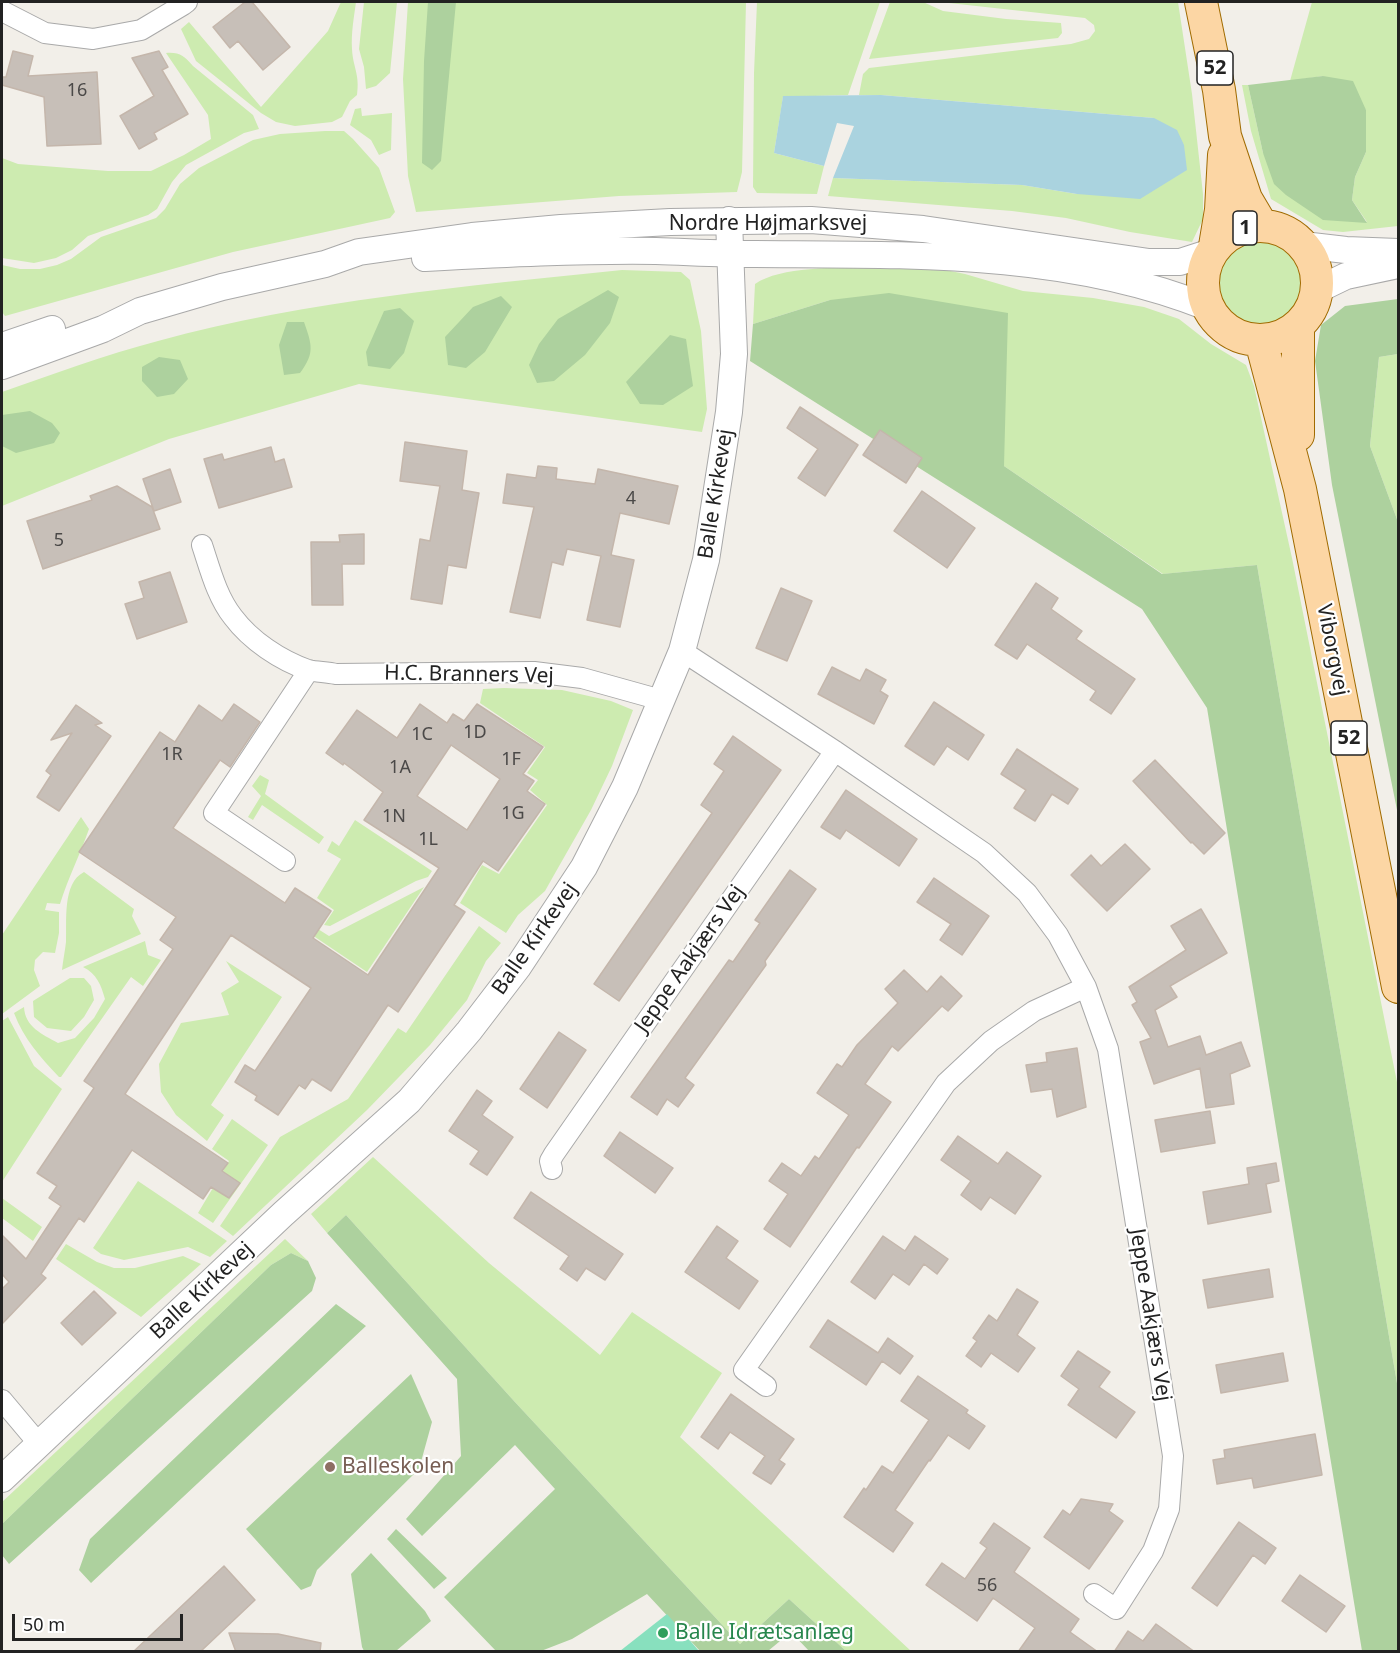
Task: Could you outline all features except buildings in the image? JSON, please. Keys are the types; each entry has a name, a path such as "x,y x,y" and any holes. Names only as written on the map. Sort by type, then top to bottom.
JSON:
{"main road":[{"name":"52","path":"1201,2 1219,90 1225,136"},
{"name":"1","path":"1225,136 1246,200 1262,226"},
{"name":"1","path":"1207,307 1202,279 1205,265 1213,249 1221,210 1225,136"},
{"name":"1","path":"1213,249 1231,233 1251,226 1275,227 1287,232 1303,245"},
{"path":"1207,307 1218,323 1231,333 1245,339 1261,341 1287,334 1298,326 1311,310 1317,290 1312,259 1303,245"},
{"name":"Viborgvej","path":"1298,326 1300,489"},
{"name":"Viborgvej","path":"1261,341 1300,489 1398,987"}],"street":[{"path":"2,11 45,33 93,39 141,30 187,2"},
{"name":"Nordre Højmarksvej","path":"2,366 103,329 140,311 222,287 325,264 359,252 472,236 561,228 729,220 811,220 923,229 1149,262 1180,262 1213,249"},
{"name":"Balle Kirkevej","path":"2,1479 306,1193 409,1101 469,1031 528,954 584,867 625,787 682,651 706,560 729,412 734,354 729,220"},
{"name":"1","path":"1303,245 1346,250 1398,252"},
{"name":"Nordre Højmarksvej","path":"325,264 362,265 413,258 530,253 656,251 964,257 1037,265 1124,279 1175,294 1207,307"},
{"path":"1317,290 1346,276 1398,265"},
{"name":"Nordre Højmarksvej","path":"2,346 98,315 140,311"},
{"name":"H.C. Branners Vej","path":"202,545 217,588 232,617 252,637 278,656 309,670 336,674 534,672 582,678 661,700"},
{"name":"Jeppe Aakjærs Vej","path":"682,651 836,751 984,853 1027,893 1058,935 1086,987 1108,1049 1173,1456 1169,1509 1153,1551 1116,1609 1094,1594"},
{"path":"285,861 214,813 309,670"},
{"name":"Jeppe Aakjærs Vej","path":"552,1169 550,1161 554,1154 836,751"},
{"path":"766,1386 744,1370 946,1083 991,1041 1035,1011 1086,987"},
{"path":"2,1400 39,1444"}],"green space":[{"path":"341,2 356,2 352,43 358,88 357,95 350,101 342,117 332,122 295,126 276,122 261,113 196,61 181,29 189,22 261,107 328,31"},
{"path":"364,2 397,2 390,73 376,86 366,89 364,67 359,49"},
{"path":"408,2 746,2 742,172 737,192 619,196 416,212 408,176 403,79"},
{"path":"428,2 456,2 441,161 432,170 422,163"},
{"path":"757,2 880,2 848,95 783,97 774,153 824,166 817,194 757,193 753,187"},
{"path":"890,2 923,2 943,11 1061,23 1062,33 1058,38 869,59"},
{"path":"940,2 1178,2 1192,94 1203,194 1203,219 1192,242 1066,218 1012,211 828,196 833,178 1022,185 1077,194 1154,118 859,95 863,74 869,68 1071,44 1089,39 1095,31 1094,25 1085,18"},
{"path":"1312,2 1398,2 1398,226 1343,232 1323,230 1271,199 1251,131 1242,85 1248,85 1263,153 1367,222 1352,200 1355,177 1366,152 1366,110 1323,76 1290,81"},
{"path":"166,53 175,53 184,57 253,115 259,129 244,133 186,165 172,182 157,209 148,215 88,236 72,250 56,258 34,263 2,258 2,158 18,164 108,171 151,171 211,139 208,115"},
{"path":"1323,76 1353,81 1366,110 1366,152 1355,177 1352,200 1367,223 1323,220 1274,184 1263,153 1248,85"},
{"path":"361,108 362,116 392,113 391,150 379,155 371,140 350,125 355,109"},
{"path":"344,131 379,168 395,212 390,218 233,252 5,316 2,312 2,265 20,269 40,269 57,265 71,259 101,237 156,218 165,209 180,184 199,168 253,140 280,134"},
{"path":"1251,239 1267,239 1290,251 1299,265 1302,282 1299,299 1290,313 1267,325 1251,325 1235,318 1223,306 1216,290 1216,274 1223,258 1235,246"},
{"path":"936,268 1023,291 1093,298 1144,307 1179,319 1211,344 1246,365 1254,386 1292,558 1398,1087 1398,1389 1257,565 1163,574 1004,466 830,300 753,324 755,284 766,278 810,269"},
{"path":"622,270 681,272 690,280 701,331 707,409 702,432 359,384 169,439 2,506 2,392 138,346 272,315 388,296"},
{"path":"608,290 619,297 610,323 585,355 554,381 537,383 529,365 539,344 558,319"},
{"path":"889,293 1008,313 1004,466 1162,574 1257,565 1398,1389 1398,1651 1362,1651 1207,708 1142,609 750,361 753,324 830,300"},
{"path":"501,296 512,307 485,352 466,368 448,365 445,337 473,307"},
{"path":"1398,299 1398,354 1379,357 1370,446 1398,522 1398,815 1332,485 1315,361 1321,325 1345,306"},
{"path":"400,308 414,321 404,353 390,369 368,366 366,352 384,311"},
{"path":"287,322 304,322 311,349 308,360 300,373 284,375 279,345"},
{"path":"670,335 686,339 693,386 663,405 640,404 626,382"},
{"path":"1398,354 1398,522 1370,446 1379,357"},
{"path":"159,357 180,360 188,379 174,394 157,397 142,381 142,367"},
{"path":"30,411 52,423 60,433 54,443 16,453 2,446 2,415"},
{"path":"483,689 562,690 611,701 633,710 612,766 591,810 545,891 518,915 506,933 460,903 482,865 499,874 547,805 530,790 538,780 527,773 545,747 480,703"},
{"path":"260,775 269,780 265,794 324,837 319,844 262,805 253,820 248,817 261,796 252,786"},
{"path":"81,817 89,829 60,904 47,903 45,910 59,912 59,933 55,953 43,952 35,960 34,970 40,986 2,1014 2,935"},
{"path":"355,820 432,871 428,877 330,926 324,925 334,910 317,898 341,859 327,851 332,841 339,846"},
{"path":"84,872 134,909 132,916 141,934 62,970 69,894 77,877"},
{"path":"424,887 367,972 269,906 272,900 329,936"},
{"path":"479,926 501,943 486,961 467,1000 430,1045 367,1110 233,1236 220,1226 280,1137 348,1099 398,1028 406,1033"},
{"path":"145,941 148,955 161,960 143,986 131,977 59,1077 33,1047 14,1013 24,1007 27,1020 31,1025 58,1043 75,1038 94,1018 105,999 98,980 83,967"},
{"path":"226,961 282,997 211,1105 224,1115 207,1141 176,1115 161,1092 159,1064 181,1023 229,1015 221,993 239,982"},
{"path":"70,978 84,978 91,986 94,1000 84,1017 71,1031 47,1028 34,1017 33,1001"},
{"path":"8,1017 34,1066 62,1089 2,1182 2,1021"},
{"path":"232,1119 268,1145 213,1223 198,1213 229,1161 212,1149"},
{"path":"373,1157 489,1263 600,1355 632,1312 722,1373 680,1437 911,1651 846,1651 789,1599 740,1644 514,1401 346,1215 327,1233 311,1214"},
{"path":"138,1181 227,1241 210,1257 188,1247 124,1260 101,1254 93,1248"},
{"path":"2,1198 42,1227 33,1241 2,1218"},
{"path":"346,1215 514,1401 740,1644 789,1599 846,1651 809,1651 791,1632 768,1651 700,1651 647,1594 572,1639 541,1651 496,1651 444,1597 555,1489 515,1445 422,1536 406,1519 461,1456 457,1379 327,1233"},
{"path":"285,1239 308,1261 291,1253 271,1265 2,1524 2,1502"},
{"path":"66,1244 97,1262 114,1268 135,1268 183,1256 201,1264 141,1317 56,1259"},
{"path":"291,1253 308,1261 316,1278 312,1291 9,1564 2,1555 2,1524 271,1265"},
{"path":"336,1304 366,1326 91,1583 79,1570 90,1539"},
{"path":"411,1374 432,1422 419,1469 317,1570 311,1586 301,1590 246,1529"},
{"path":"396,1529 447,1578 434,1589 387,1539"},
{"path":"371,1553 425,1611 431,1621 396,1651 364,1651 362,1647 351,1574"},
{"name":"Balle Idrætsanlæg","path":"667,1614 699,1651 620,1651"}],"water":[{"path":"881,95 1154,118 1177,130 1184,145 1187,170 1140,199 1077,194 1022,185 833,178 854,126 837,123 824,166 774,153 783,96"}],"place":[{"name":"Balleskolen","path":"330,1467"},
{"name":"Balle Idrætsanlæg","path":"663,1633"}]}
